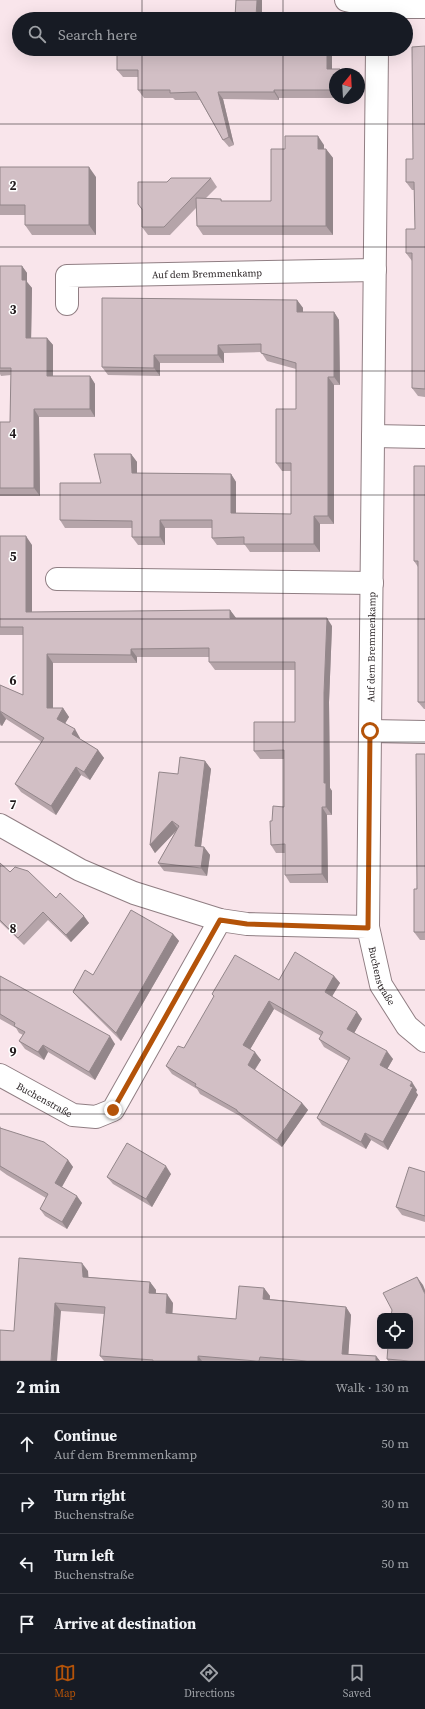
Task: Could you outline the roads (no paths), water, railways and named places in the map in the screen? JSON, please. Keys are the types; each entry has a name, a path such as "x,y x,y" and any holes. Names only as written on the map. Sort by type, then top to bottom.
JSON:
{"street":[{"path":"346,0 375,12"},
{"path":"385,12 425,7"},
{"name":"Auf dem Bremmenkamp","path":"368,928 377,56"},
{"name":"Auf dem Bremmenkamp","path":"67,304 67,276 375,270"},
{"path":"373,436 425,436"},
{"name":"Auf dem Bremmenkamp","path":"57,580 372,583"},
{"path":"370,731 425,732"},
{"path":"0,825 80,870 134,894 220,920 247,924 368,928"},
{"name":"Buchenstraße","path":"0,1075 73,1115 96,1117 113,1110 220,920"},
{"name":"Buchenstraße","path":"368,928 381,985 407,1026 425,1041"}]}
